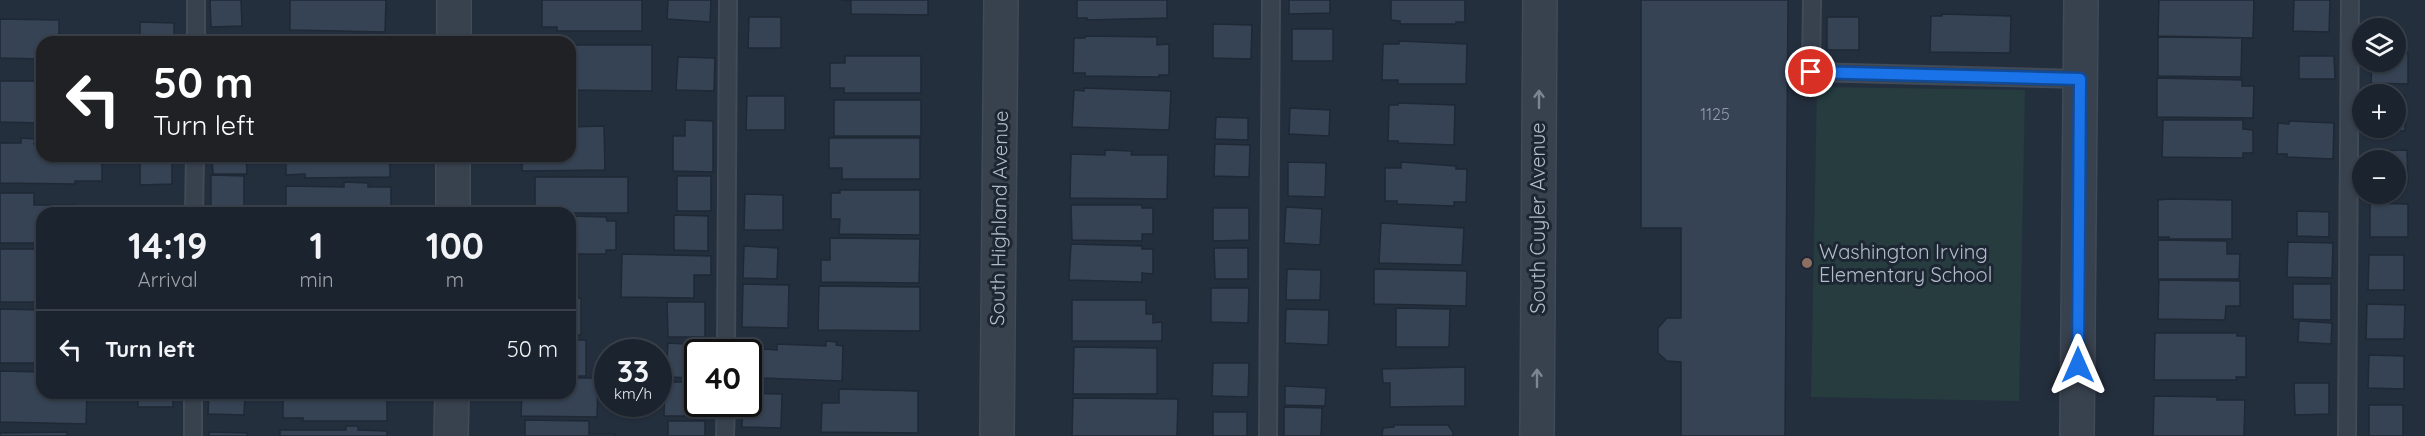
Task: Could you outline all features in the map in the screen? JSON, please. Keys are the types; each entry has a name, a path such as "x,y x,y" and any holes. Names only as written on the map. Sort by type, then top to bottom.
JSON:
{"street":[{"path":"454,0 454,36"},
{"name":"South Highland Avenue","path":"997,436 1001,0"},
{"name":"South Cuyler Avenue","path":"1537,436 1540,0"},
{"path":"2077,436 2081,0"},
{"path":"453,162 453,207"},
{"path":"451,436 452,399"}],"lane":[{"path":"196,0 196,36"},
{"path":"726,339 728,0"},
{"path":"1268,436 1271,0"},
{"path":"1812,0 1811,72 2080,79"},
{"path":"2347,436 2350,0"},
{"path":"195,162 195,207"},
{"path":"192,436 193,399"},
{"path":"725,436 726,417"}],"green space":[{"path":"1817,87 2025,90 2019,401 1811,397"}],"building":[{"path":"210,0 241,0 242,26 211,27"},
{"path":"290,0 386,0 385,32 290,30"},
{"path":"542,0 642,0 642,31 557,31 557,27 542,27"},
{"path":"668,0 711,0 710,22 667,19"},
{"path":"841,0 928,0 928,15 851,14 851,1"},
{"path":"1077,0 1167,0 1167,18 1087,20 1087,18 1077,18"},
{"path":"1289,0 1330,0 1330,13 1289,14"},
{"path":"1391,0 1465,0 1465,22 1400,24 1400,21 1391,20"},
{"path":"1641,0 1788,0 1785,436 1681,436 1681,362 1667,361 1658,353 1658,328 1667,318 1681,318 1681,228 1641,228"},
{"path":"2159,0 2254,0 2253,38 2158,36"},
{"path":"2294,0 2330,0 2329,32 2293,31"},
{"path":"1942,14 2011,16 2010,53 1930,52 1931,16 1942,16"},
{"path":"749,17 781,17 781,48 748,48"},
{"path":"1827,17 1859,17 1859,50 1827,50"},
{"path":"0,19 59,20 59,36 36,36 36,59 0,58"},
{"path":"140,22 174,23 174,36 140,36"},
{"path":"1213,24 1252,25 1251,59 1213,58"},
{"path":"1292,29 1333,29 1333,61 1292,61"},
{"path":"1085,36 1157,37 1157,45 1169,44 1169,75 1159,75 1159,77 1085,76 1085,73 1073,73 1074,38 1085,38"},
{"path":"2158,37 2242,38 2241,77 2158,76"},
{"path":"1399,41 1467,44 1466,84 1398,84 1398,80 1382,80 1383,44 1399,44"},
{"path":"576,45 652,45 652,91 576,90"},
{"path":"2406,53 2408,53 2408,84 2371,83 2372,72 2406,72"},
{"path":"845,56 921,56 921,93 844,93 844,88 830,88 830,63 845,63"},
{"path":"2299,56 2334,56 2335,79 2299,79"},
{"path":"678,57 715,58 714,91 676,90"},
{"path":"2157,78 2242,80 2242,86 2254,86 2253,118 2157,117"},
{"path":"0,81 36,81 36,123 0,122"},
{"path":"1084,88 1171,91 1169,130 1072,127 1074,90 1084,91"},
{"path":"747,96 785,96 785,130 746,130"},
{"path":"834,100 921,100 921,136 834,136"},
{"path":"1398,103 1455,105 1454,145 1388,141 1389,105 1398,105"},
{"path":"1290,108 1330,110 1329,136 1289,134"},
{"path":"1216,117 1248,118 1248,140 1215,139"},
{"path":"685,120 713,121 713,172 673,171 673,136 685,136"},
{"path":"2163,120 2243,120 2243,129 2253,130 2253,153 2243,153 2243,158 2162,157"},
{"path":"2289,121 2334,123 2333,159 2287,157 2287,154 2277,154 2278,123 2289,124"},
{"path":"604,126 605,170 522,171 522,162 576,162 576,127"},
{"path":"21,138 35,139 36,162 102,162 102,181 75,181 75,184 0,183 0,143 21,143"},
{"path":"829,138 920,138 920,179 842,179 842,168 829,168"},
{"path":"1215,144 1250,145 1249,177 1214,176"},
{"path":"1105,150 1132,151 1131,155 1168,155 1167,199 1070,198 1071,154 1105,155"},
{"path":"2406,150 2408,183 2406,183"},
{"path":"140,162 172,162 172,184 140,185"},
{"path":"212,162 246,162 247,174 213,174"},
{"path":"286,162 390,162 390,177 305,178 305,174 286,175"},
{"path":"1288,162 1326,163 1325,197 1288,196"},
{"path":"1401,162 1456,166 1456,169 1467,169 1466,202 1454,202 1454,206 1397,204 1397,201 1385,201 1385,168 1401,168"},
{"path":"211,175 244,176 244,207 211,207"},
{"path":"677,176 711,176 711,211 677,211"},
{"path":"535,177 628,177 628,213 576,213 576,207 535,207"},
{"path":"344,182 368,183 368,187 391,187 391,207 286,207 286,186 344,187"},
{"path":"840,190 920,190 920,235 839,234 840,219 831,219 831,193 840,193"},
{"path":"0,193 34,193 34,205 76,205 75,207 36,207 36,243 0,243"},
{"path":"745,194 783,195 783,230 744,230"},
{"path":"2158,200 2232,200 2232,239 2158,237"},
{"path":"2370,204 2408,204 2408,237 2370,237"},
{"path":"1071,205 1142,205 1142,208 1153,208 1153,234 1142,234 1142,241 1072,240"},
{"path":"1286,207 1322,209 1320,245 1284,243"},
{"path":"1213,208 1249,208 1249,240 1213,241"},
{"path":"2297,211 2329,212 2329,237 2297,236"},
{"path":"674,215 708,216 708,251 674,250"},
{"path":"576,216 606,217 607,221 616,221 616,250 606,250 606,254 576,254"},
{"path":"1381,223 1464,228 1462,265 1379,263"},
{"path":"830,238 920,239 919,283 821,282 821,260 830,260"},
{"path":"2158,240 2227,241 2227,254 2240,254 2239,279 2158,279"},
{"path":"2288,242 2333,243 2332,278 2287,277"},
{"path":"1071,244 1142,246 1142,249 1153,249 1153,274 1142,273 1142,282 1069,280"},
{"path":"744,246 778,248 777,279 743,278"},
{"path":"1214,248 1248,248 1248,279 1215,279"},
{"path":"0,249 36,249 36,302 0,302"},
{"path":"622,254 711,256 711,275 694,275 694,298 621,297"},
{"path":"2369,255 2404,255 2404,290 2368,290"},
{"path":"1287,269 1321,270 1320,300 1286,300"},
{"path":"1374,269 1467,271 1466,306 1374,304"},
{"path":"2159,280 2240,281 2240,306 2226,306 2225,320 2158,319"},
{"path":"743,284 789,285 788,328 742,327"},
{"path":"2293,284 2331,284 2331,320 2293,319"},
{"path":"819,286 920,287 920,331 818,330"},
{"path":"1211,288 1249,288 1248,323 1211,322"},
{"path":"576,298 581,298 581,335 576,335"},
{"path":"1072,300 1146,300 1146,314 1153,314 1153,323 1162,322 1162,341 1072,341"},
{"path":"667,302 705,302 705,337 668,337"},
{"path":"2367,304 2405,305 2404,339 2366,339"},
{"path":"1396,308 1450,309 1449,347 1396,347"},
{"path":"0,309 36,310 36,363 0,363"},
{"path":"1286,309 1329,310 1328,345 1285,343"},
{"path":"2299,321 2332,323 2331,344 2298,342"},
{"path":"2155,333 2237,333 2237,336 2246,336 2246,377 2236,377 2237,380 2154,380"},
{"path":"576,340 586,340 586,376 576,376"},
{"path":"826,341 837,342 836,345 843,346 842,381 762,378 763,349 777,350 777,344 826,346"},
{"path":"672,343 684,344 684,378 672,377"},
{"path":"1074,347 1157,348 1157,394 1073,394"},
{"path":"2369,355 2404,356 2404,389 2368,388"},
{"path":"1213,363 1249,363 1248,397 1212,396"},
{"path":"1465,367 1465,406 1390,407 1390,383 1383,383 1382,369"},
{"path":"0,371 36,372 36,399 87,399 86,424 0,422"},
{"path":"576,378 594,378 594,417 521,416 522,399 576,399"},
{"path":"672,382 684,382 684,416 672,416"},
{"path":"2294,383 2329,383 2329,414 2295,415"},
{"path":"1285,386 1326,388 1325,406 1285,405"},
{"path":"839,389 918,391 918,433 821,432 822,403 839,403"},
{"path":"762,393 782,394 781,428 742,427 742,417 762,417"},
{"path":"2154,396 2245,400 2244,436 2153,436"},
{"path":"1073,398 1178,399 1177,436 1072,436"},
{"path":"138,399 173,399 173,407 138,407"},
{"path":"209,399 245,399 244,415 208,414"},
{"path":"283,399 387,399 387,421 303,421 303,418 283,418"},
{"path":"2369,405 2403,405 2403,436 2369,436"},
{"path":"1284,407 1322,408 1321,436 1284,436"},
{"path":"1213,412 1247,412 1247,436 1213,436"},
{"path":"525,420 589,421 589,434 615,434 615,436 525,436"},
{"path":"668,421 705,421 705,436 668,436"},
{"path":"1394,425 1448,425 1453,436 1382,436 1383,428 1394,427"},
{"path":"346,426 358,426 358,430 387,431 387,436 280,436 280,430 346,430"},
{"path":"67,432 67,436 0,436 0,433"},
{"path":"209,432 247,433 247,436 209,436"}],"place":[{"name":"Washington Irving Elementary School","path":"1807,263"}],"route":[{"path":"1811,72 2080,79 2078,365"}]}
